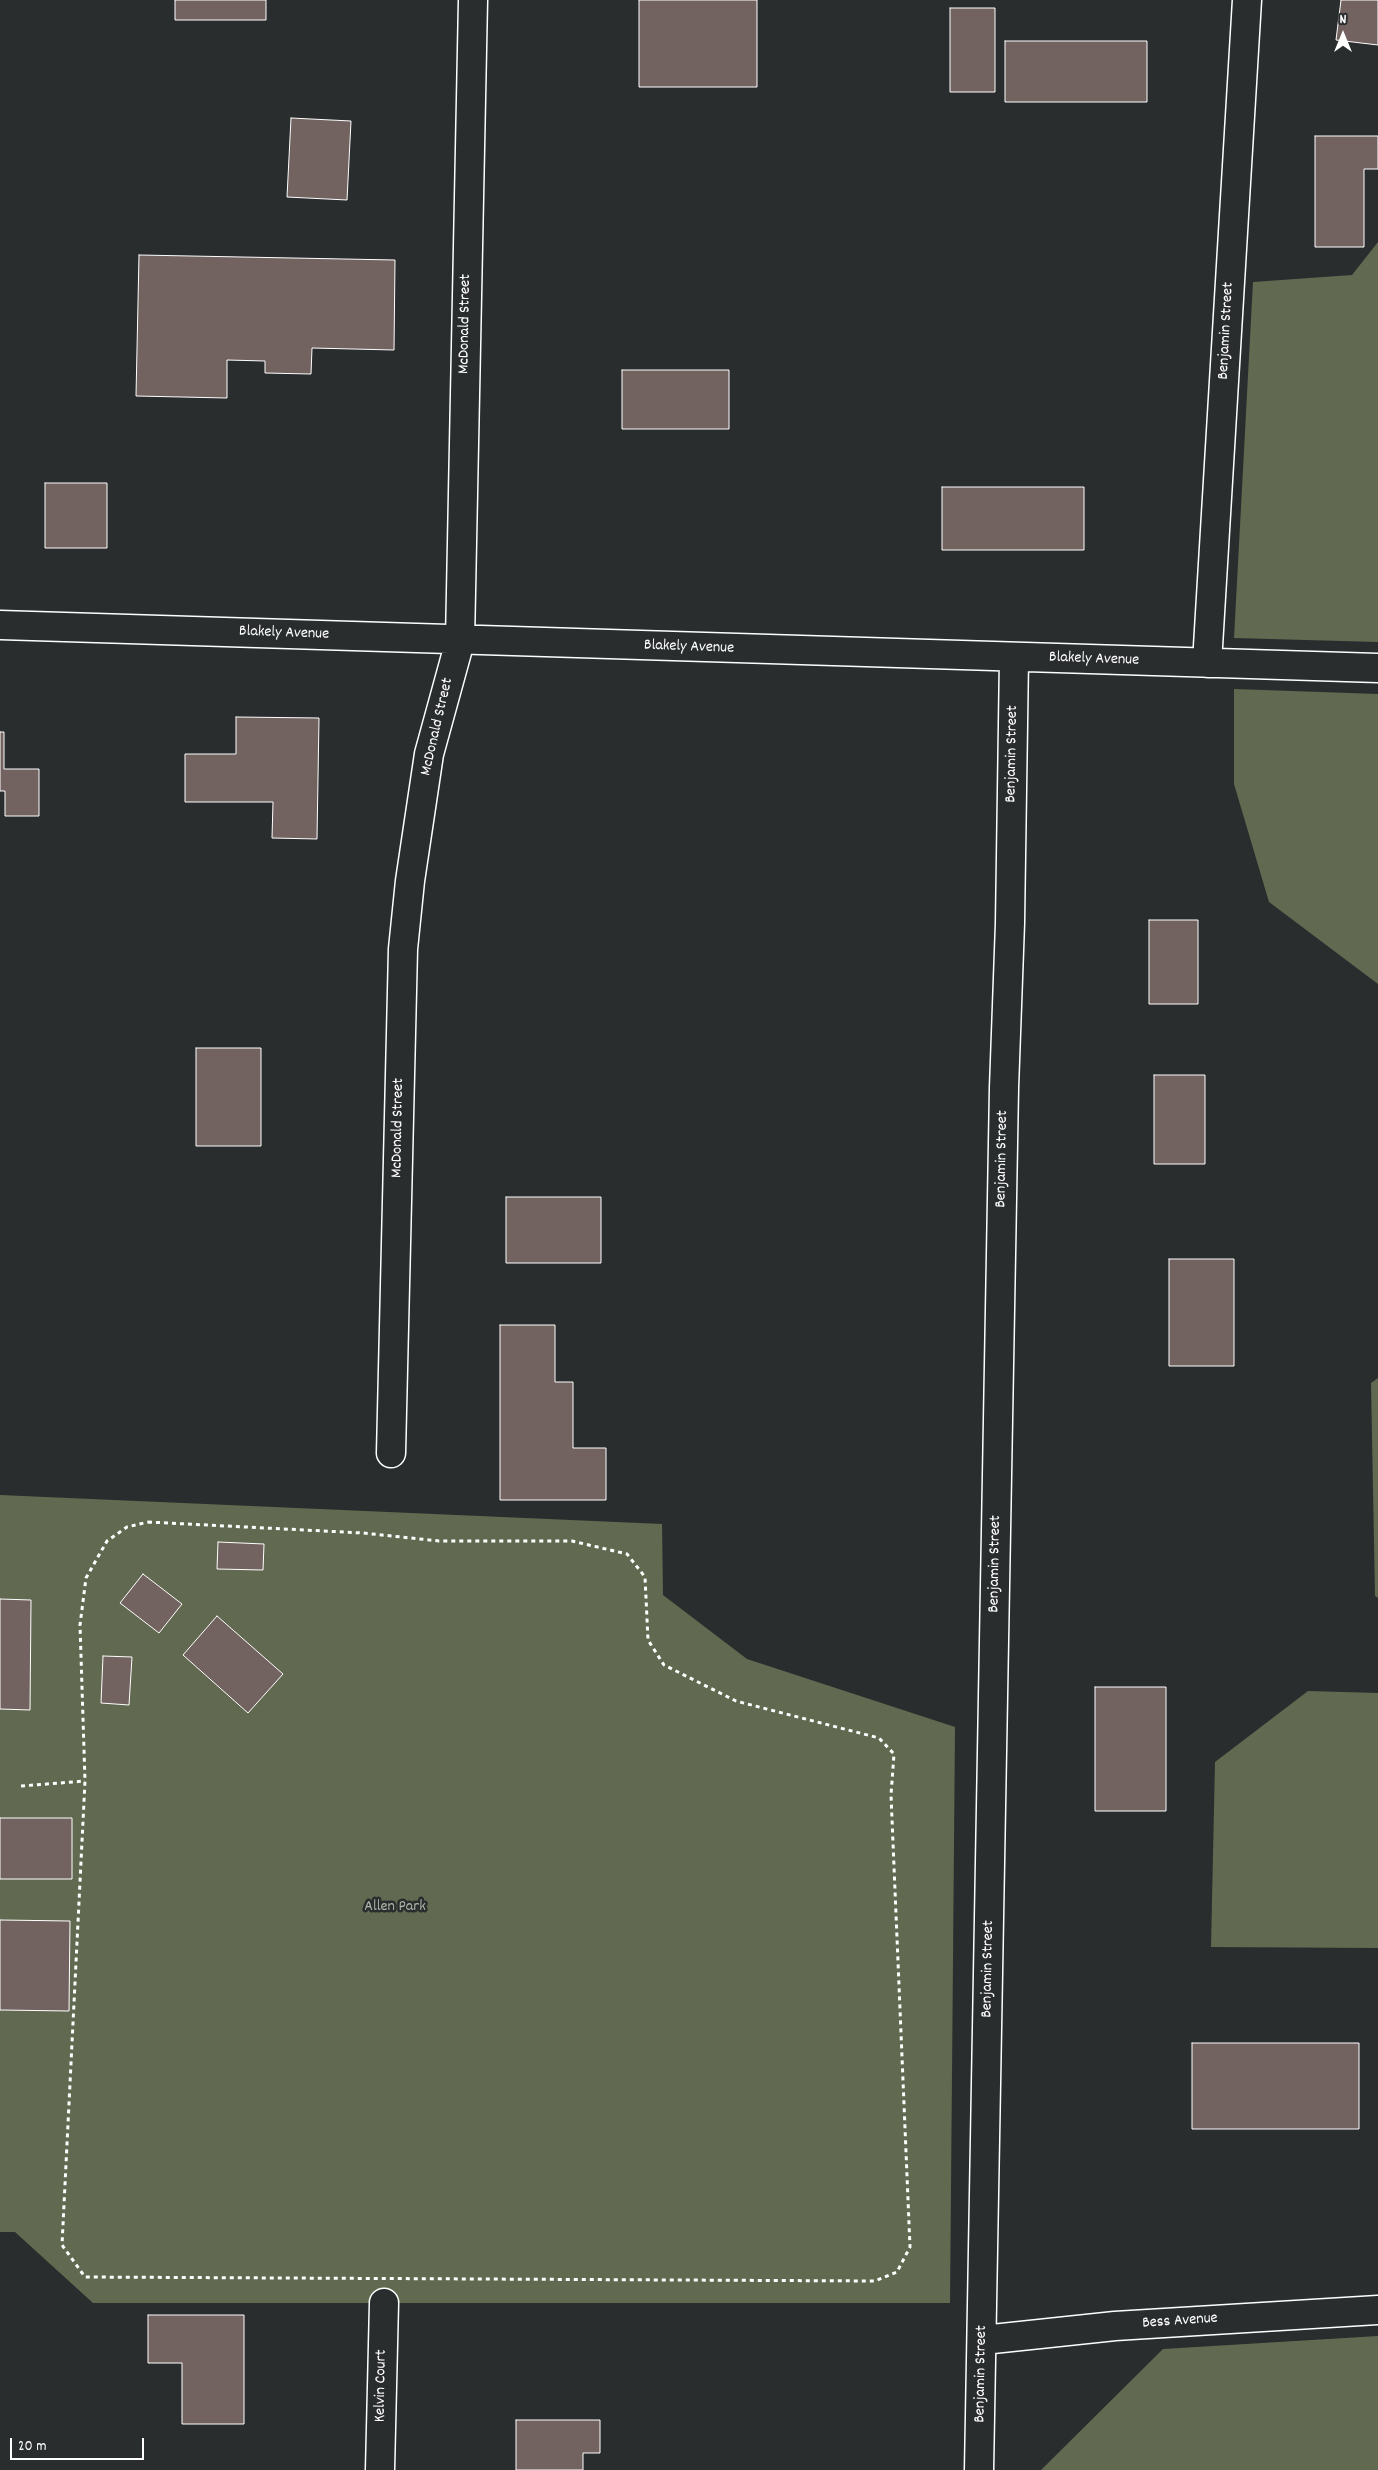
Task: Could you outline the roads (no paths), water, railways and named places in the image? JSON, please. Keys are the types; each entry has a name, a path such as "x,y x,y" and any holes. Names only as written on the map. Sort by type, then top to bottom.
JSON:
{"street":[{"name":"McDonald Street","path":"391,1453 403,949 410,880 429,754 460,640 473,0"},
{"name":"Benjamin Street","path":"1207,663 1246,0"},
{"name":"Blakely Avenue","path":"0,625 1378,668"},
{"name":"Benjamin Street","path":"979,2470 983,2340 1004,1088 1010,923 1014,658"},
{"name":"Kelvin Court","path":"380,2470 384,2303"},
{"name":"Bess Avenue","path":"983,2340 1115,2326 1378,2310"}],"park label":[{"name":"Allen Park","path":"395,1908"}]}
